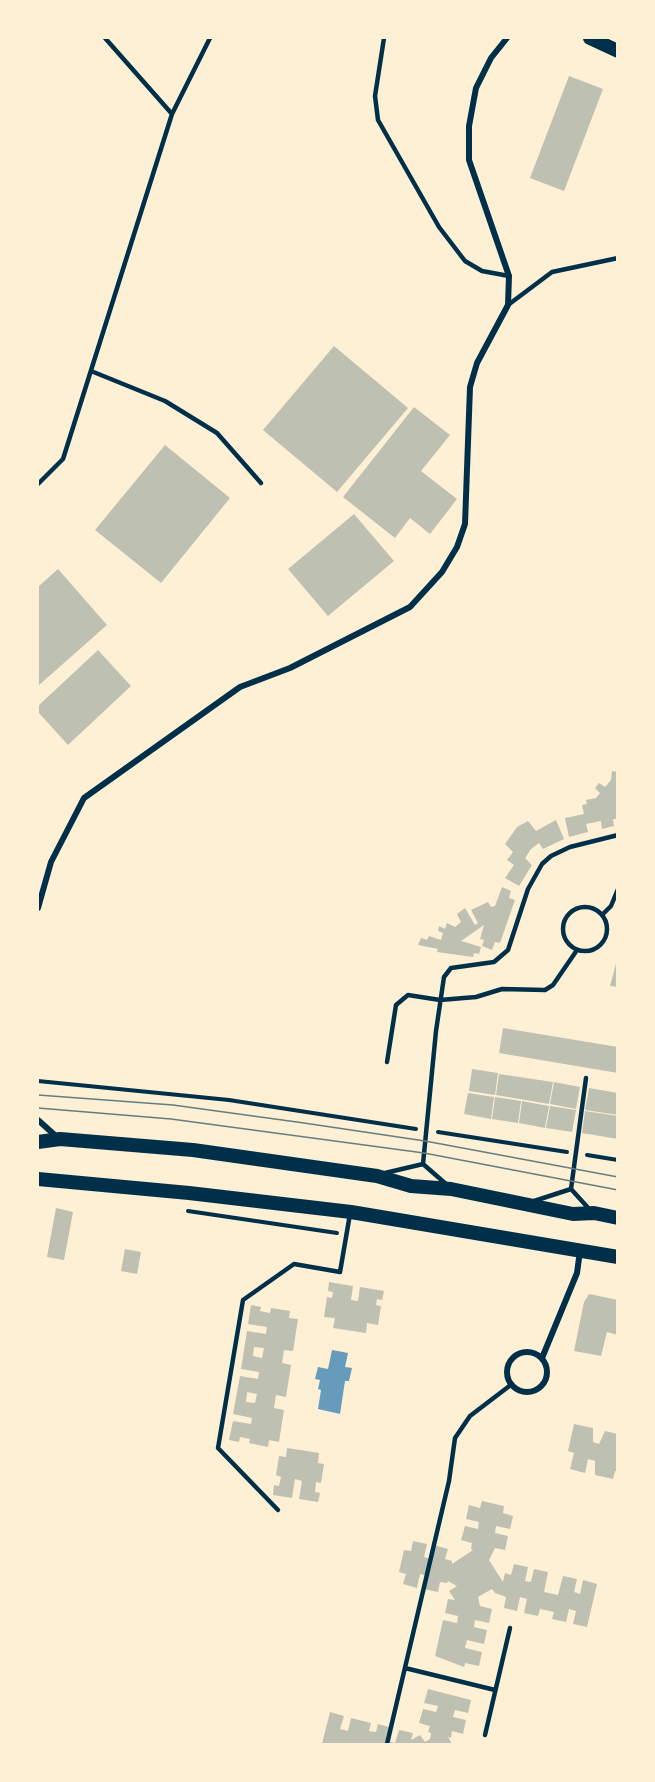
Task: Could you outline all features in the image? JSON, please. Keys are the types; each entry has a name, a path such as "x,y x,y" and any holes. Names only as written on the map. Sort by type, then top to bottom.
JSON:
{"main road":[{"path":"590,38 618,53"},
{"path":"38,1142 60,1140 193,1150 377,1176 411,1186 451,1189 573,1214 594,1213 618,1218"},
{"path":"38,1179 189,1193 351,1212 618,1257"}],"street":[{"path":"38,908 51,862 84,798 240,687 290,668 410,607 442,572 457,547 465,524 470,387 477,363 508,305 509,276 469,160 468,126 476,88 491,58 507,38"},
{"path":"38,1120 60,1140"},
{"path":"542,1358 577,1273 580,1250"},
{"path":"527,1352 542,1358 548,1372 542,1386 527,1392 512,1384 507,1372 513,1358 527,1352"}],"lane":[{"path":"105,38 172,114"},
{"path":"38,484 63,459 172,114 210,38"},
{"path":"384,38 375,96 378,120 439,227 465,261 482,271 509,276"},
{"path":"508,305 552,273 618,258"},
{"path":"91,371 165,400 217,433 261,483"},
{"path":"423,1164 442,982 451,968 485,965 494,962 508,950 528,889 538,870 551,856 570,847 618,835"},
{"path":"602,915 611,906 618,889"},
{"path":"582,907 596,910 602,915 607,928 603,942 591,951 577,950 566,941 563,934 563,926 569,913 582,907"},
{"path":"387,1062 396,1005 408,995 440,1000 476,997 502,989 545,990 553,985 577,950"},
{"path":"571,1189 586,1078"},
{"path":"377,1176 423,1164"},
{"path":"423,1164 451,1189"},
{"path":"528,1203 571,1189"},
{"path":"571,1189 594,1213"},
{"path":"278,1510 218,1448 243,1300 294,1264 340,1272 351,1212"},
{"path":"387,1744 449,1481 455,1438 470,1416 512,1384"},
{"path":"485,1735 510,1628"},
{"path":"405,1668 495,1690"}],"path":[{"path":"38,1081 60,1086 229,1100 416,1129"},
{"path":"438,1132 570,1152"},
{"path":"587,1155 618,1160"},
{"path":"184,1211 347,1235"}],"water":[{"path":"332,1350 348,1353 345,1367 352,1368 349,1381 345,1381 340,1414 318,1409 320,1380 315,1379 318,1367 328,1369"}],"building":[{"path":"569,76 603,89 564,191 530,178"},
{"path":"334,346 408,408 337,492 263,430"},
{"path":"414,407 450,435 421,471 457,499 430,534 410,518 395,538 343,497"},
{"path":"165,445 230,498 161,583 95,530"},
{"path":"354,514 394,561 328,616 288,569"},
{"path":"58,569 107,625 38,686 38,587"},
{"path":"98,650 131,686 68,745 38,712 38,706"},
{"path":"612,771 618,772 618,819 613,819 614,826 602,829 601,821 586,824 588,832 569,837 565,818 584,814 582,805 587,804 586,800 596,798 600,793 595,788 599,783 605,787 611,780"},
{"path":"556,820 564,839 543,849 539,843 531,849 525,858 532,865 519,886 505,878 514,865 507,860 513,852 505,844 517,827 528,821 536,831"},
{"path":"502,887 511,891 509,898 515,900 500,943 495,942 492,950 482,946 484,940 480,939 484,925 461,941 481,947 479,954 474,953 473,957 437,952 438,949 418,945 421,938 427,940 429,936 441,940 443,933 438,931 439,926 445,929 447,923 455,927 461,922 457,914 465,908 475,925 478,923 471,910 488,902 491,907 495,906"},
{"path":"618,956 618,987 610,986"},
{"path":"503,1028 618,1047 618,1073 499,1053"},
{"path":"472,1069 498,1073 495,1095 469,1091"},
{"path":"499,1074 553,1082 549,1104 496,1095"},
{"path":"554,1082 580,1087 576,1109 550,1104"},
{"path":"589,1088 618,1093 618,1115 585,1110"},
{"path":"468,1093 494,1097 491,1119 464,1114"},
{"path":"495,1097 521,1101 518,1123 492,1119"},
{"path":"522,1101 549,1106 545,1128 519,1123"},
{"path":"550,1106 576,1110 572,1132 546,1128"},
{"path":"585,1111 618,1116 618,1139 582,1133"},
{"path":"56,1208 73,1212 64,1260 47,1257"},
{"path":"125,1249 141,1252 137,1274 121,1271"},
{"path":"329,1282 353,1286 351,1300 358,1301 360,1287 384,1291 382,1300 377,1299 376,1305 381,1306 378,1325 367,1323 366,1333 333,1328 335,1318 324,1317 327,1297 332,1298 333,1292 328,1291"},
{"path":"589,1294 618,1300 618,1335 607,1332 601,1356 574,1351 584,1302"},
{"path":"251,1305 261,1307 260,1311 270,1313 271,1308 290,1311 289,1318 298,1319 293,1351 284,1350 282,1363 291,1365 286,1397 276,1395 274,1408 284,1410 279,1442 269,1440 268,1447 249,1443 250,1439 240,1437 239,1442 229,1440 233,1421 251,1424 252,1418 233,1414 240,1376 258,1379 259,1372 241,1369 247,1331 266,1334 267,1327 248,1324","holes":["254,1347 264,1348 262,1358 253,1356","247,1392 257,1394 255,1403 246,1402"]},
{"path":"574,1424 593,1428 593,1442 599,1444 605,1431 618,1434 618,1472 615,1471 613,1479 595,1475 595,1461 588,1459 585,1473 570,1469 574,1453 568,1451"},
{"path":"287,1448 319,1453 318,1463 324,1464 321,1483 316,1482 315,1492 320,1493 318,1502 299,1499 302,1481 295,1479 292,1498 273,1495 274,1485 279,1486 281,1477 276,1475 279,1456 286,1457"},
{"path":"482,1501 504,1506 503,1513 513,1516 510,1529 496,1526 495,1533 508,1536 505,1550 495,1548 489,1560 503,1582 505,1573 511,1575 514,1564 528,1567 525,1581 531,1582 534,1569 548,1572 544,1592 558,1595 563,1576 577,1579 574,1592 580,1594 583,1580 597,1584 587,1627 573,1624 576,1611 569,1609 566,1622 552,1619 554,1612 540,1609 538,1616 524,1613 527,1599 520,1597 517,1611 504,1608 506,1597 495,1593 492,1589 478,1597 480,1606 492,1609 489,1623 475,1620 474,1627 487,1630 484,1644 467,1640 465,1648 482,1652 479,1666 465,1663 464,1667 435,1656 443,1620 457,1623 458,1616 445,1613 448,1599 455,1600 449,1591 457,1586 448,1581 447,1583 440,1582 438,1592 424,1589 427,1576 420,1574 417,1588 403,1584 406,1574 399,1572 404,1550 411,1551 413,1541 427,1544 424,1557 431,1559 434,1545 448,1549 445,1559 452,1561 452,1564 473,1550 471,1549 472,1543 461,1540 465,1526 478,1529 479,1522 466,1519 469,1505 480,1508"},
{"path":"428,1689 471,1700 468,1713 455,1710 453,1717 466,1720 463,1734 452,1731 451,1738 448,1737 452,1744 322,1744 330,1712 344,1716 340,1729 348,1731 351,1718 371,1723 369,1731 376,1732 378,1724 392,1728 388,1741 395,1743 399,1730 413,1733 411,1740 420,1735 425,1742 430,1739 431,1733 428,1732 430,1726 419,1723 423,1709 436,1712 438,1706 424,1703"}],"tram line":[{"path":"38,1095 173,1105 304,1123 425,1141 618,1177"},
{"path":"38,1108 171,1119 424,1153 618,1190"}]}
